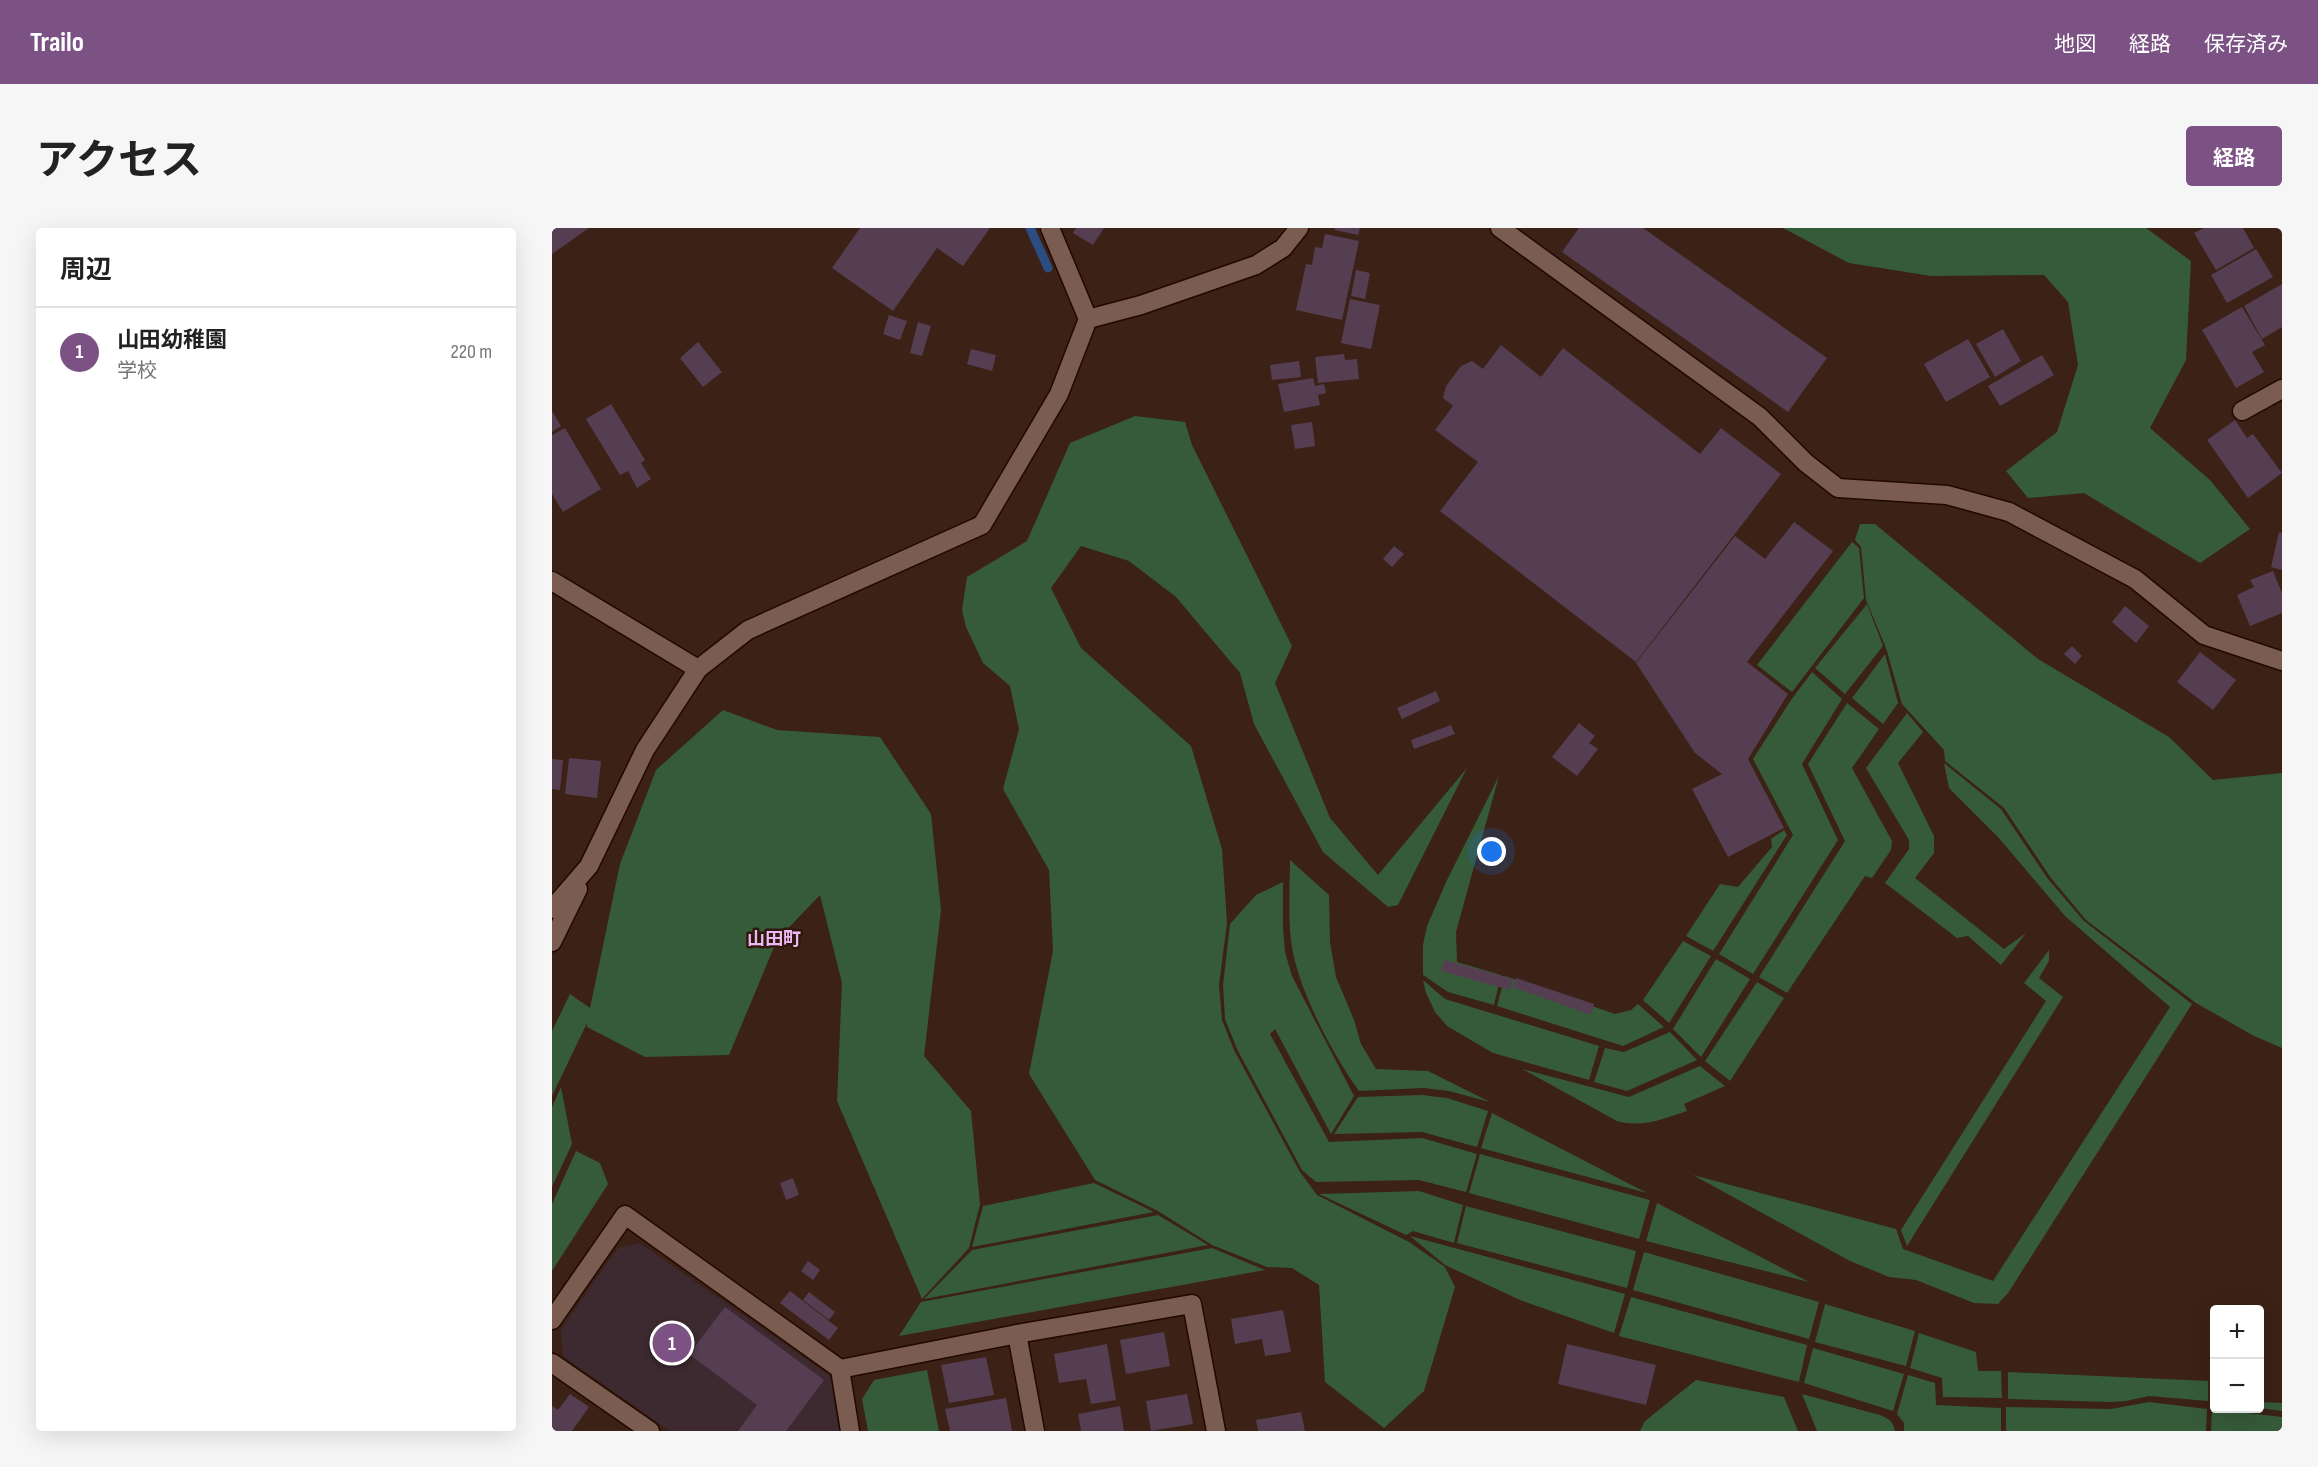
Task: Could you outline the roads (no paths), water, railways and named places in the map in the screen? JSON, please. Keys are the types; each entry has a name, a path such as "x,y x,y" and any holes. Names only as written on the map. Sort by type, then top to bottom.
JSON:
{"street":[{"path":"552,942 645,750 698,669 748,630 982,525 1059,394 1088,319 1050,228"},
{"path":"1088,319 1141,305 1256,265 1283,248 1299,228"},
{"path":"1500,228 1760,417 1806,463 1838,488 1947,495 2009,512 2135,579 2204,635 2282,661"},
{"path":"2242,411 2282,389"},
{"path":"552,581 698,669"},
{"path":"552,909 589,866"},
{"path":"552,1320 625,1215 840,1369 850,1431"},
{"path":"840,1369 1017,1334 1192,1305 1216,1431"},
{"path":"1017,1334 1035,1431"},
{"path":"552,1363 650,1431"}],"waterway":[{"path":"1030,228 1048,268"}],"place":[{"name":"山田幼稚園","path":"672,1343"}],"district":[{"name":"山田町","path":"774,939"}]}
